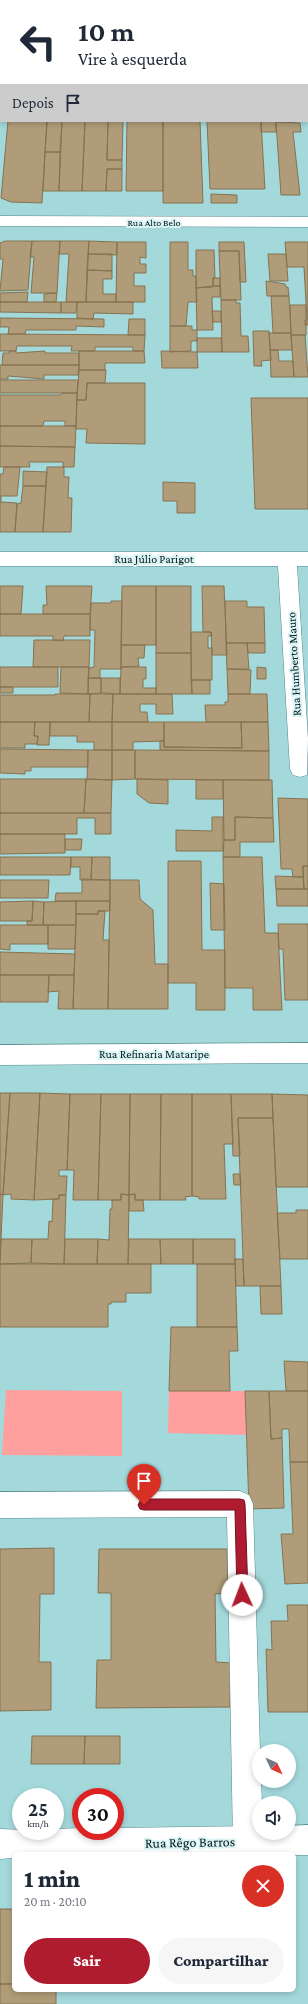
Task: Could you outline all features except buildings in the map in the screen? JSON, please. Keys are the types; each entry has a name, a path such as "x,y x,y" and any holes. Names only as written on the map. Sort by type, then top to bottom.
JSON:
{"street":[{"name":"Rua Alto Belo","path":"0,221 308,222"},
{"name":"Rua Júlio Parigot","path":"0,559 308,559"},
{"name":"Rua Humberto Mauro","path":"287,559 300,769"},
{"name":"Rua Refinaria Mataripe","path":"0,1055 308,1053"},
{"path":"0,1505 240,1504 248,1841"},
{"name":"Rua Rêgo Barros","path":"0,1844 308,1840"}],"shaded area":[{"path":"6,1390 122,1391 122,1456 2,1455"},
{"path":"169,1391 245,1391 247,1435 168,1433"}],"route":[{"path":"144,1505 240,1504 242,1595"}]}
